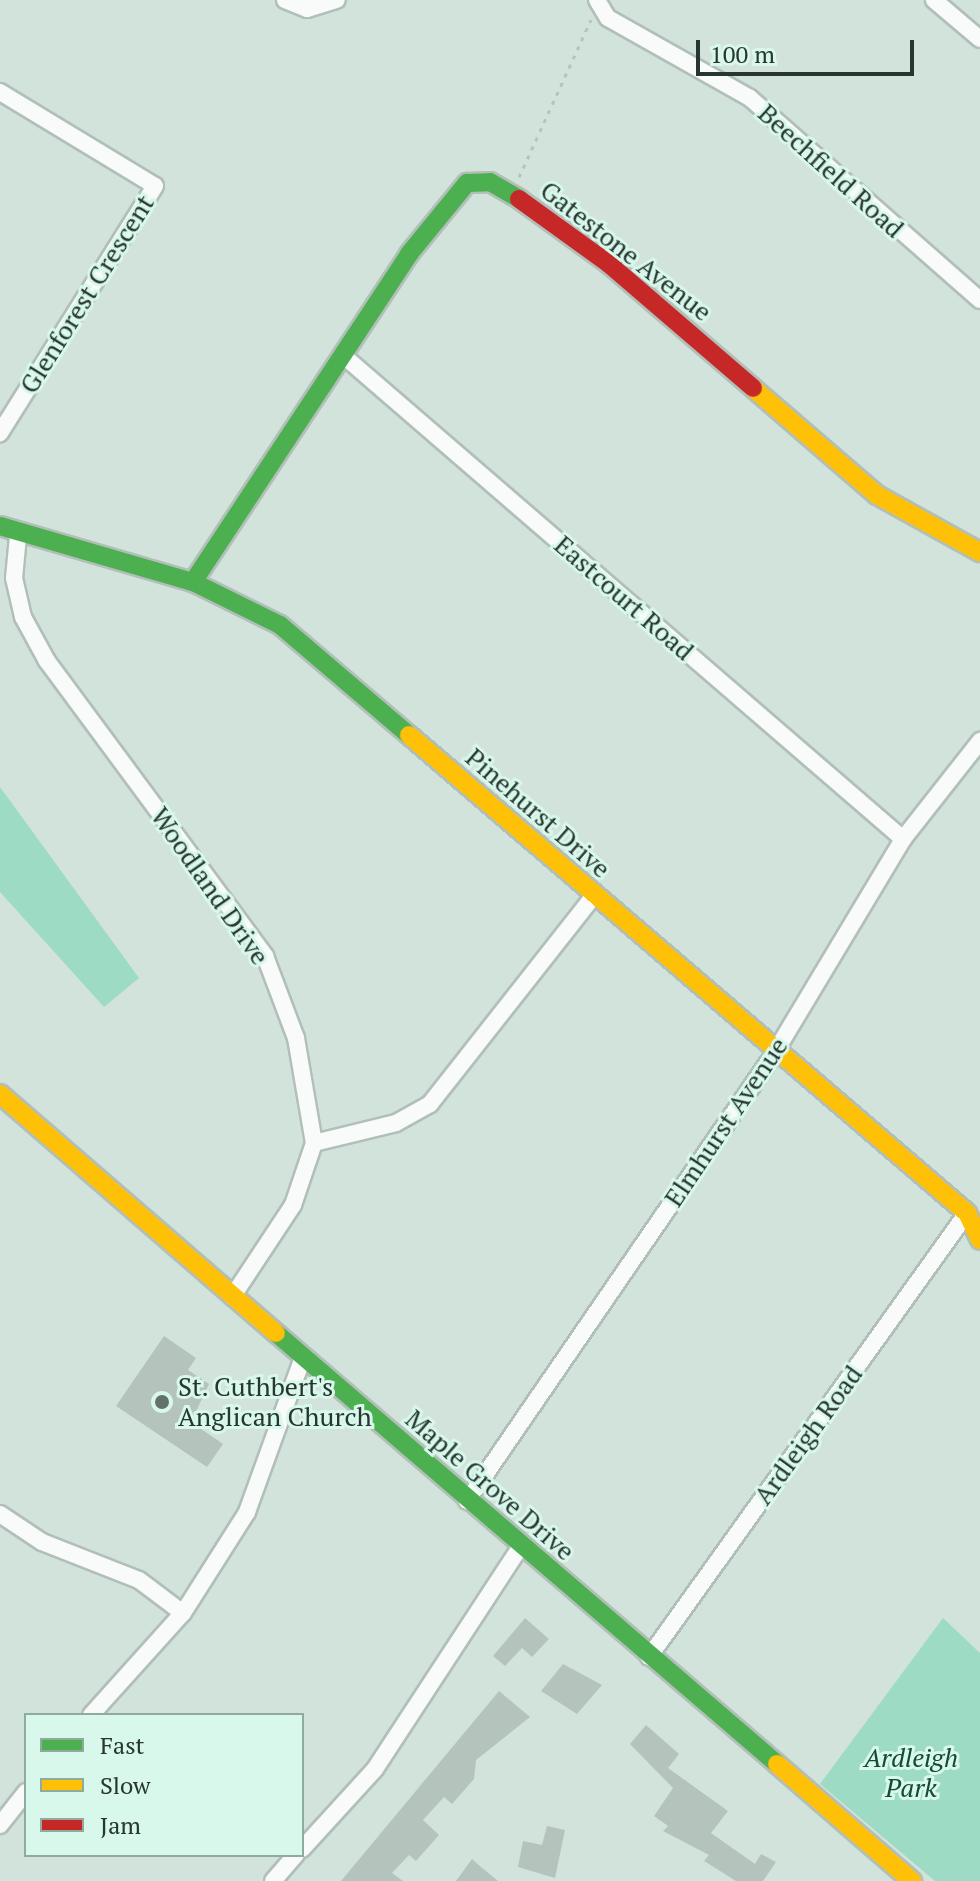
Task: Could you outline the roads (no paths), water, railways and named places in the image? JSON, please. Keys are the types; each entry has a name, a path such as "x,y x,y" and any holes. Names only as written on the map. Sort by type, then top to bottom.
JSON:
{"street":[{"path":"285,0 307,9 337,0"},
{"path":"934,0 980,39"},
{"name":"Beechfield Road","path":"598,3 750,98 980,300"},
{"name":"Glenforest Crescent","path":"0,92 155,186 0,433"},
{"name":"Gatestone Avenue","path":"193,582 346,358 451,194 467,183 490,182 512,194 609,264 877,495 980,552"},
{"name":"Eastcourt Road","path":"346,358 903,839"},
{"name":"Pinehurst Drive","path":"0,526 18,536 193,582 280,625 316,652 774,1054 967,1213 980,1240"},
{"name":"Woodland Drive","path":"18,536 14,578 23,617 47,661 265,956 296,1038 314,1143 293,1205 232,1297"},
{"name":"Elmhurst Avenue","path":"467,1501 774,1054 903,839 980,741"},
{"path":"314,1143 396,1123 430,1104 593,897"},
{"name":"Maple Grove Drive","path":"0,1094 520,1547 912,1881"},
{"name":"Ardleigh Road","path":"649,1657 967,1213"},
{"path":"93,1713 183,1613 247,1512 303,1357"},
{"path":"0,1514 42,1542 139,1580 183,1613"},
{"path":"304,1847 375,1769 520,1547"},
{"path":"0,1825 24,1795"},
{"path":"273,1881 294,1857"}],"place":[{"name":"St. Cuthbert's Anglican Church","path":"162,1402"}],"park label":[{"name":"Ardleigh Park","path":"911,1773"}]}
